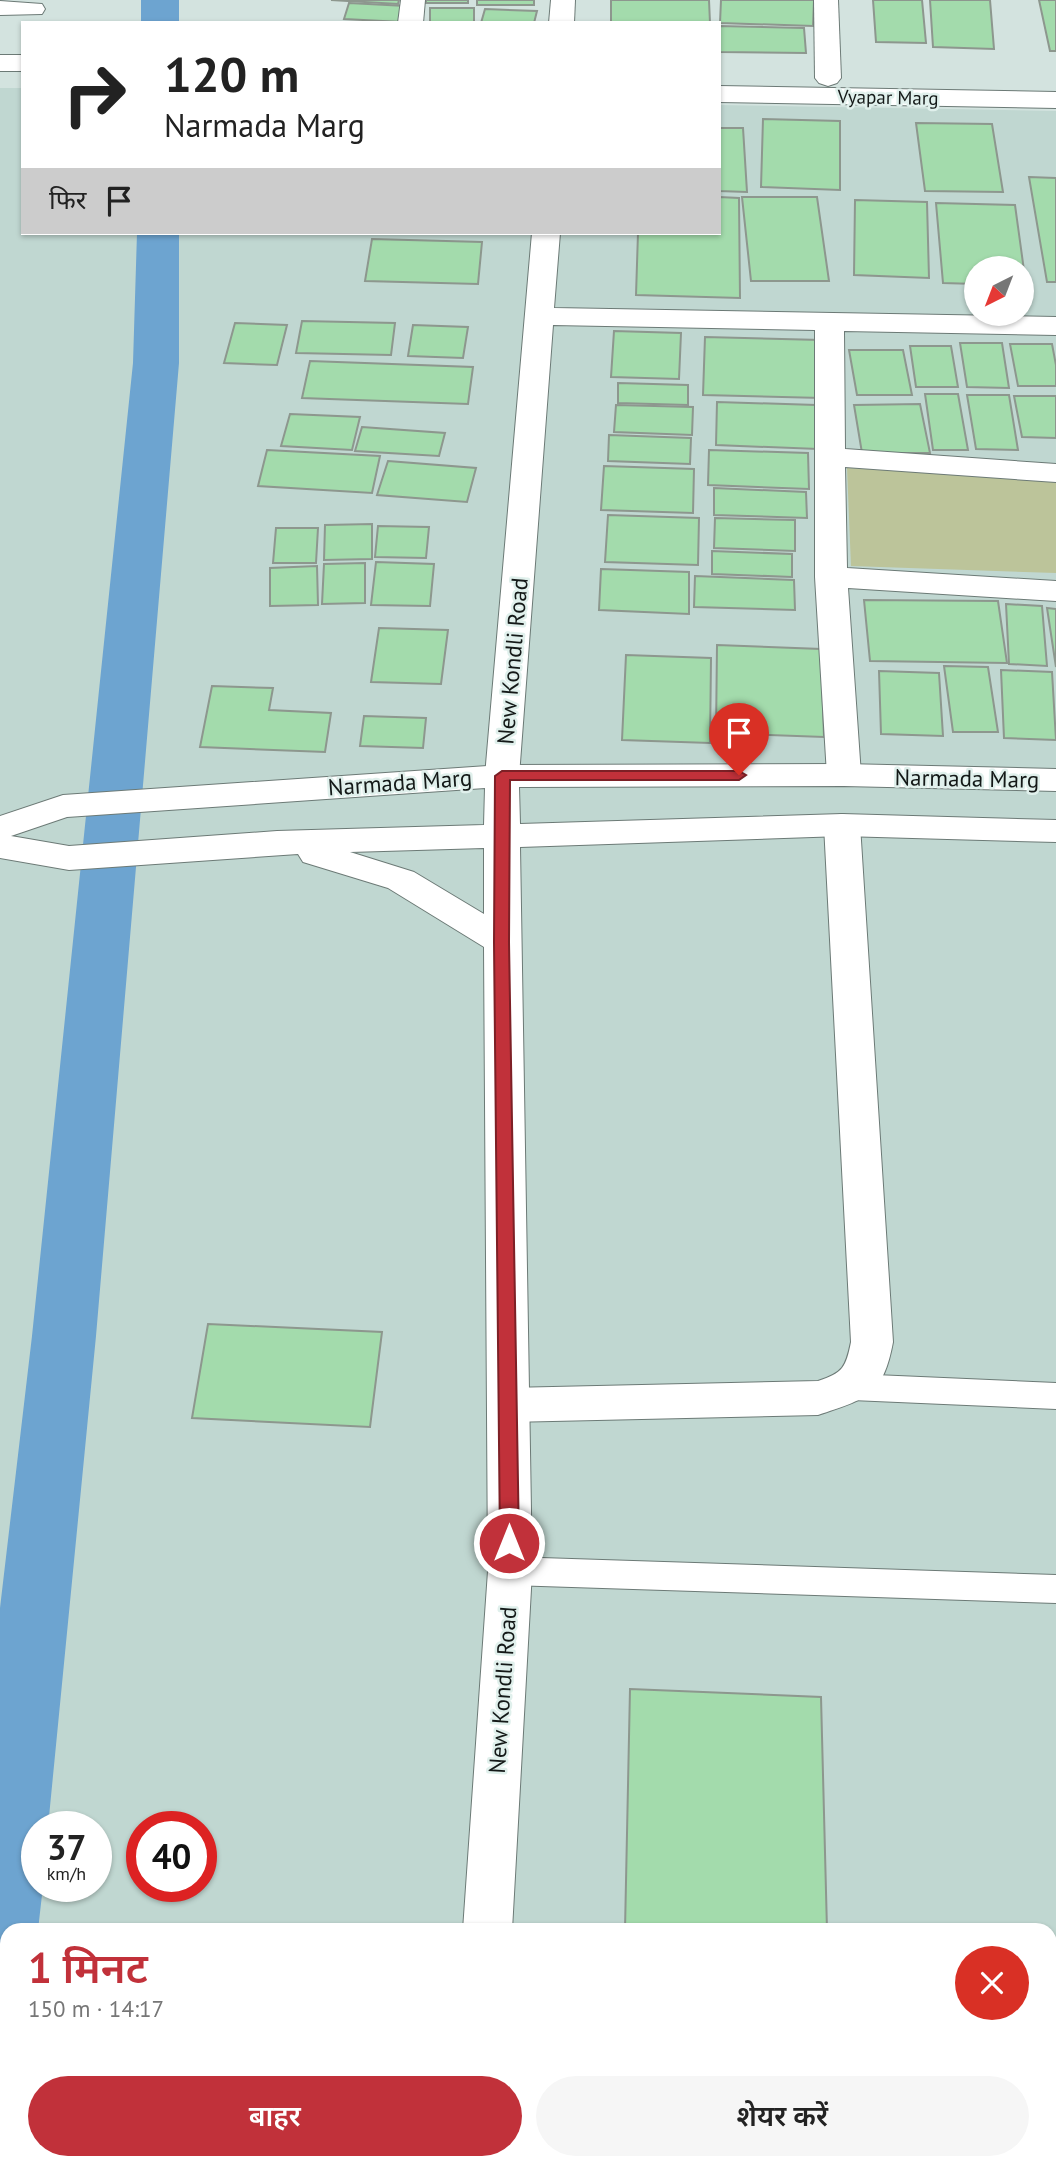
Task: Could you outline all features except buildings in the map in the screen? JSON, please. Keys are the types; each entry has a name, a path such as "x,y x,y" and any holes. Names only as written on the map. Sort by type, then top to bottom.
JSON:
{"street":[{"path":"410,21 413,0"},
{"path":"561,21 563,0"},
{"path":"825,0 828,78"},
{"path":"0,9 33,9"},
{"path":"0,63 21,63"},
{"name":"Vyapar Marg","path":"721,77 1056,82"},
{"path":"0,84 21,84"},
{"name":"Vyapar Marg","path":"721,94 1056,100"},
{"name":"New Kondli Road","path":"487,1923 510,1571 502,776 546,235"},
{"path":"540,316 1056,326"},
{"path":"829,320 831,577 844,775"},
{"path":"831,457 1056,473"},
{"path":"831,577 1056,591"},
{"name":"Narmada Marg","path":"0,828 63,806 177,796 502,776 844,775 1056,780"},
{"path":"508,1405 818,1398 852,1387 868,1368 872,1342 842,825"},
{"path":"0,846 69,858 278,843 503,838 842,825 1056,831"},
{"path":"278,843 401,880 502,942"}],"lane":[{"path":"852,1387 1056,1396"},
{"path":"510,1571 1056,1589"}],"shaded area":[{"path":"0,88 21,88 21,235 721,235 721,105 1056,111 1056,1923 0,1923"}],"green space":[{"path":"847,468 1056,474 1056,573 851,566"}],"waterway":[{"path":"160,0 160,21"},
{"path":"1,1923 64,1336 156,363 158,235"}],"route":[{"path":"509,1543 502,776 739,775"}]}
